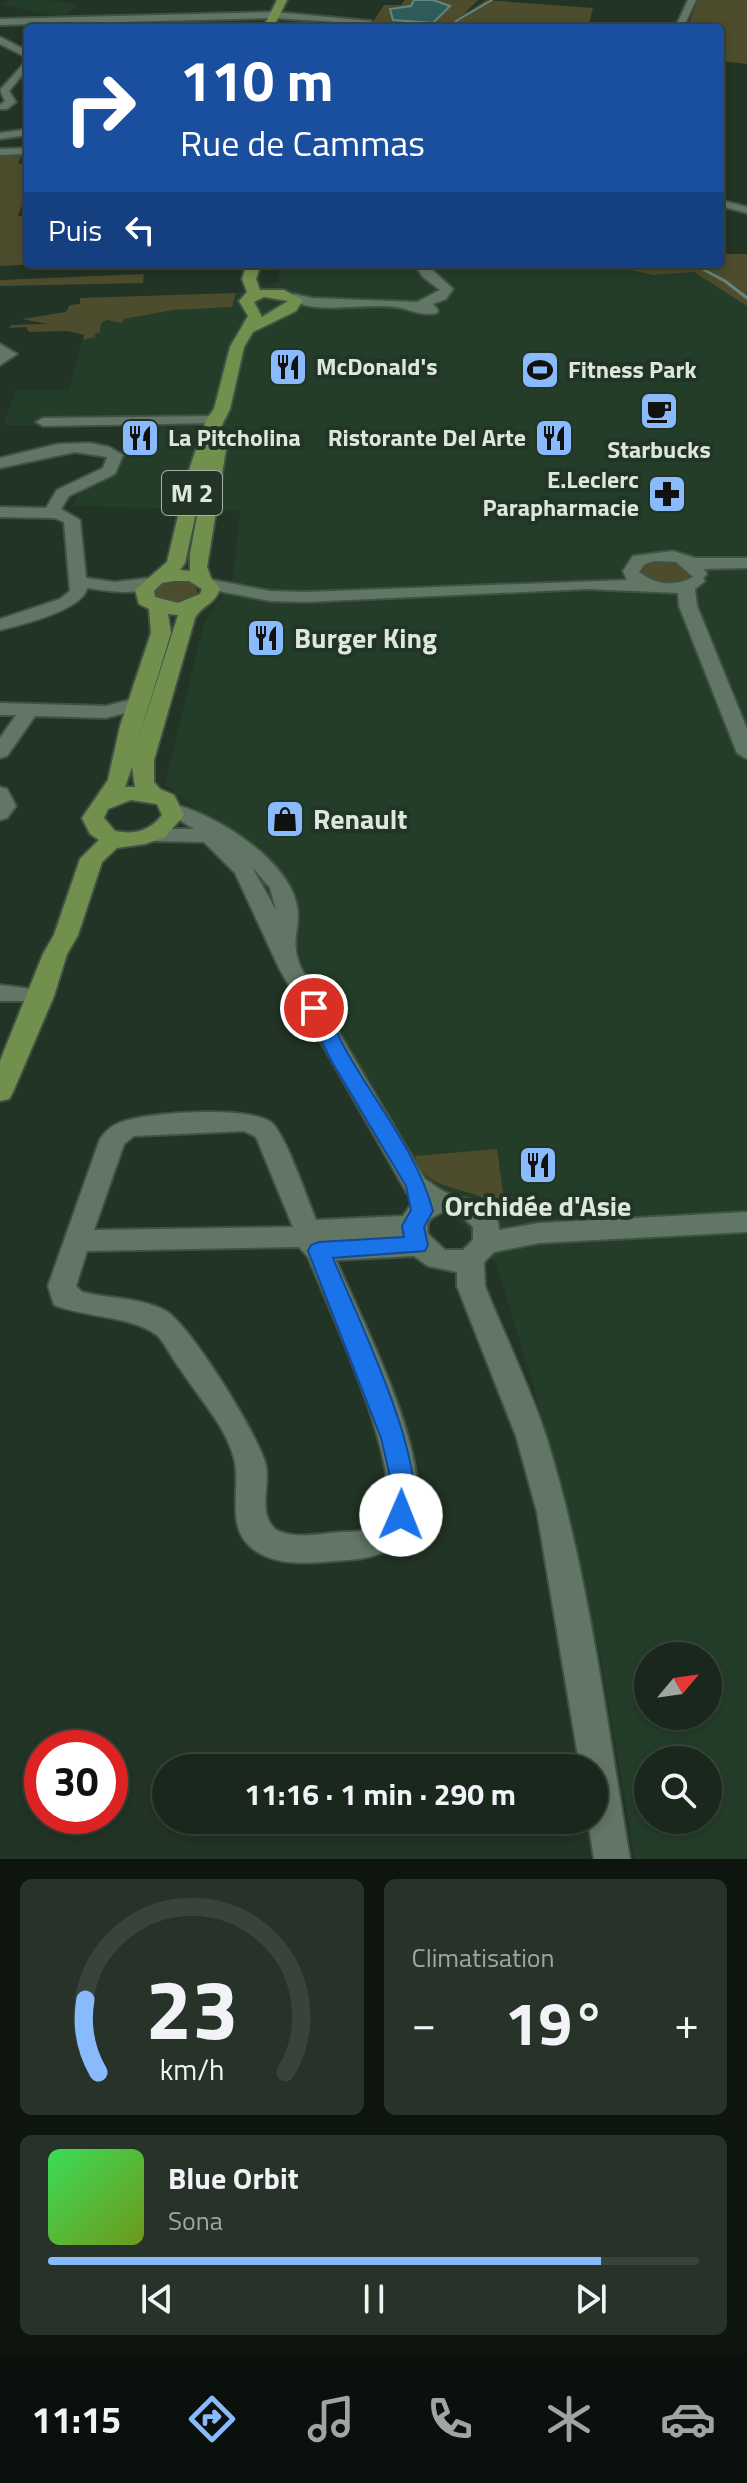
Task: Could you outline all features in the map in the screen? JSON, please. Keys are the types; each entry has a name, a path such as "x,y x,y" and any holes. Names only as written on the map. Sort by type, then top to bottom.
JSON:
{"main road":[{"path":"270,24 282,0"},
{"name":"M 2","path":"253,268 261,284 277,293"},
{"name":"M 2","path":"106,800 119,780 130,726 161,633 154,591 176,563 197,470 218,414 237,347 255,316 252,303 254,292 249,282 253,268"},
{"path":"252,303 277,293 289,306"},
{"path":"252,303 289,306"},
{"path":"250,328 289,306"},
{"name":"M 2","path":"205,582 198,567 199,554 218,452 218,414"},
{"path":"152,794 143,783 143,760 185,618 209,596 205,582 184,575 154,591"},
{"path":"154,591 196,605"},
{"path":"0,1092 41,996 55,954 66,935 91,859 109,843 153,835 167,826 173,810 166,800 152,794 128,793 106,800 95,811 95,824 70,877 56,936 55,954"},
{"path":"95,824 106,834 124,839"}],"street":[{"path":"681,24 692,0"},
{"path":"338,19 341,8"},
{"path":"0,22 274,15 367,21"},
{"path":"156,24 160,18"},
{"path":"0,40 24,60"},
{"path":"0,47 24,60"},
{"path":"3,107 11,102 4,91 24,66"},
{"path":"0,139 24,133"},
{"path":"0,139 24,141"},
{"path":"0,152 24,151"},
{"path":"724,204 747,210"},
{"path":"289,306 416,306 441,296 447,289 423,268"},
{"path":"0,348 10,354 0,361"},
{"path":"43,422 218,414"},
{"path":"0,463 48,449 103,450 115,455 110,471 77,486 57,514"},
{"path":"0,512 57,514 74,523 78,589 66,603 0,625"},
{"path":"587,584 631,571 635,562 654,556 674,557 692,575"},
{"path":"196,605 340,601 587,584 653,587 692,575 747,565"},
{"path":"631,571 674,599 700,634"},
{"path":"692,575 688,606 747,753"},
{"path":"205,582 270,596 400,595"},
{"path":"78,589 154,591"},
{"path":"0,709 106,712 137,704"},
{"path":"0,752 29,710"},
{"path":"81,712 101,714 130,726"},
{"path":"0,793 6,806 0,814"},
{"path":"173,810 242,848 274,876 286,902 282,948"},
{"path":"153,835 209,836 244,870 422,1214 431,1256 471,1253 539,1233 747,1222"},
{"path":"0,993 41,996"},
{"path":"244,1122 259,1126 266,1132 310,1239 394,1438 402,1472 402,1505 394,1529 381,1540 364,1545 282,1547 268,1543 256,1532 250,1517 251,1467 238,1433 167,1327 134,1310 102,1310 64,1297 62,1286 113,1139 125,1130 141,1125 244,1122"},
{"path":"80,1241 310,1239 466,1205 471,1253 545,1483 578,1646 612,1859"}],"shaded area":[{"path":"12,0 78,4 65,17 0,4"},
{"path":"405,0 478,0 463,15 486,0 593,8 589,24 372,24 384,5 401,5"},
{"path":"698,0 747,0 747,64 724,61 724,24 689,24"},
{"path":"0,153 23,153 18,164 24,164 24,200 18,216 24,216 24,265 0,266"},
{"path":"724,254 747,254 747,306 694,272 653,275 622,268 724,268"},
{"path":"278,268 622,268 653,275 694,272 747,306 747,1859 635,1859 598,1645 534,1389 496,1263 400,1155 311,989 276,881 235,838 165,785 204,622 233,578 240,510 74,506 79,489 117,468 130,426 3,425 16,390 69,390 84,335 116,310 231,307 236,293 279,282"},
{"path":"144,274 143,283 0,286 0,280"},
{"path":"236,293 232,307 172,310 124,319 121,323 107,320 101,323 100,332 95,337 83,340 84,335 67,331 29,332 26,327 9,328 11,325 47,324 22,319 66,312 70,305 80,304 80,298"},
{"path":"661,561 683,565 690,574 686,580 675,585 640,574 647,564"},
{"path":"179,580 195,585 198,594 179,603 153,596 154,589"},
{"path":"497,1149 505,1207 431,1179 419,1166 415,1156"}],"water":[{"path":"414,0 433,0 450,6 433,23 393,20 390,9 411,6"}],"waterway":[{"path":"454,24 492,0"},
{"path":"701,268 747,298"}],"place":[{"name":"McDonald's","path":"288,367"},
{"name":"Fitness Park","path":"540,370"},
{"name":"Starbucks","path":"659,411"},
{"name":"La Pitcholina","path":"140,438"},
{"name":"Ristorante Del Arte","path":"554,438"},
{"name":"E.Leclerc Parapharmacie","path":"667,494"},
{"name":"Burger King","path":"266,638"},
{"name":"Renault","path":"285,819"},
{"name":"Orchidée d'Asie","path":"538,1165"}],"route":[{"path":"314,1008 342,1062 416,1186 422,1211 415,1218 413,1226 417,1245 319,1251 394,1438 402,1472 401,1515"}]}
